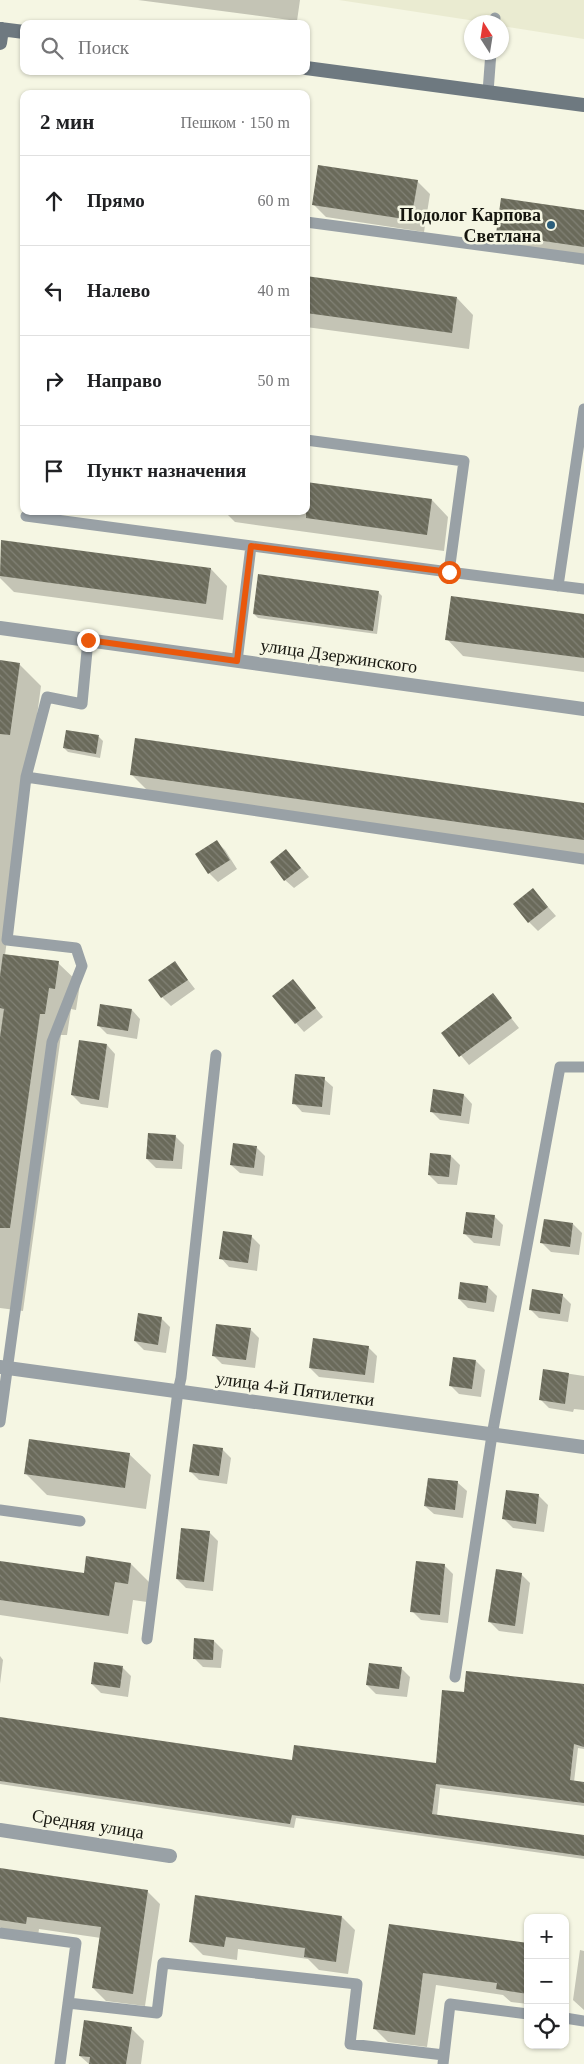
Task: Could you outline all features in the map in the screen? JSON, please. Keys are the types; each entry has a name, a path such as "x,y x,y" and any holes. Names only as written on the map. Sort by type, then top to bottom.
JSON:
{"main road":[{"path":"1,33 20,32"},
{"path":"310,69 584,105"}],"street":[{"name":"улица Дзержинского","path":"0,628 584,709"},
{"name":"улица 4-й Пятилетки","path":"4,1368 584,1447"},
{"name":"Средняя улица","path":"0,1830 170,1856"}],"lane":[{"path":"488,92 490,60"},
{"path":"310,223 584,259"},
{"path":"558,586 584,409"},
{"path":"310,441 464,461 449,572"},
{"path":"26,516 584,589"},
{"path":"237,661 251,546"},
{"path":"0,1422 4,1368 52,1042 82,966 76,948 7,940 26,777 47,697 82,704 88,640"},
{"path":"26,777 584,859"},
{"path":"147,1639 181,1378 216,1054"},
{"path":"456,1677 492,1434 560,1067 584,1067"},
{"path":"0,1510 80,1521"},
{"path":"0,1933 76,1942 60,2064"},
{"path":"68,2003 157,2013 162,1963 357,1984 350,2044 443,2060 450,2004 524,2013"},
{"path":"569,2019 584,2021"}],"shaded area":[{"path":"339,0 584,0 584,39 509,27 509,15 464,15 464,19"}],"building":[{"path":"318,165 418,180 411,220 312,205"},
{"path":"501,198 584,210 584,247 496,234"},
{"path":"310,277 457,297 452,333 310,314"},
{"path":"310,483 432,499 427,535 306,518 306,515 310,515"},
{"path":"1,540 211,568 206,604 0,576"},
{"path":"258,574 379,591 373,631 253,614"},
{"path":"451,596 584,614 584,658 445,640"},
{"path":"0,660 20,663 10,735 0,734"},
{"path":"66,730 99,735 96,754 63,748"},
{"path":"135,738 584,803 584,840 130,775"},
{"path":"217,840 230,860 208,874 195,854"},
{"path":"286,849 301,868 284,881 270,862"},
{"path":"533,888 548,907 528,923 513,904"},
{"path":"3,954 59,961 55,989 49,988 45,1014 40,1014 10,1228 0,1228 0,1037 4,1009 0,1008 0,976"},
{"path":"175,961 188,980 161,998 148,980"},
{"path":"293,979 316,1008 295,1024 272,996"},
{"path":"493,993 512,1018 459,1057 441,1033"},
{"path":"100,1004 132,1009 128,1031 97,1026"},
{"path":"79,1040 107,1044 99,1100 71,1095"},
{"path":"295,1074 325,1077 322,1107 292,1104"},
{"path":"433,1089 464,1094 461,1116 430,1112"},
{"path":"148,1133 176,1135 173,1161 146,1159"},
{"path":"233,1143 257,1146 254,1168 230,1165"},
{"path":"430,1153 451,1155 449,1177 428,1175"},
{"path":"466,1212 495,1215 492,1238 463,1234"},
{"path":"544,1219 573,1223 570,1247 540,1243"},
{"path":"223,1231 252,1235 248,1263 219,1259"},
{"path":"460,1282 488,1286 486,1303 458,1299"},
{"path":"532,1289 563,1294 560,1314 529,1310"},
{"path":"138,1313 162,1317 158,1345 134,1341"},
{"path":"216,1324 251,1328 246,1360 212,1356"},
{"path":"313,1338 369,1346 365,1375 309,1368"},
{"path":"453,1357 476,1360 472,1389 449,1386"},
{"path":"543,1369 569,1373 565,1404 539,1400"},
{"path":"29,1439 130,1453 125,1488 24,1474"},
{"path":"193,1444 223,1448 219,1476 189,1472"},
{"path":"428,1478 458,1481 455,1510 424,1506"},
{"path":"506,1490 539,1494 536,1524 502,1519"},
{"path":"181,1528 210,1531 204,1582 176,1579"},
{"path":"86,1556 131,1563 128,1584 115,1582 109,1616 0,1600 0,1561 84,1573"},
{"path":"416,1561 445,1564 440,1615 410,1612"},
{"path":"496,1569 522,1573 515,1626 488,1622"},
{"path":"194,1638 214,1640 213,1660 193,1659"},
{"path":"94,1662 123,1666 120,1688 91,1684"},
{"path":"369,1663 402,1667 399,1689 366,1685"},
{"path":"466,1671 584,1684 584,1747 574,1744 570,1780 584,1782 584,1803 436,1784 432,1814 584,1835 584,1856 292,1815 290,1824 0,1781 0,1717 292,1760 294,1745 436,1763 442,1690 464,1692"},
{"path":"0,1868 148,1890 133,1994 92,1988 101,1927 27,1917 26,1924 0,1920"},
{"path":"195,1895 342,1916 336,1962 304,1957 305,1948 226,1937 224,1947 189,1942"},
{"path":"389,1924 524,1942 524,1993 496,1989 497,1983 423,1973 415,2035 373,2029"},
{"path":"84,2020 132,2027 126,2064 89,2064 90,2057 79,2056"}],"place":[{"name":"Подолог Карпова Светлана","path":"551,225"}],"route":[{"path":"88,640 237,661 251,546 449,572"}]}
